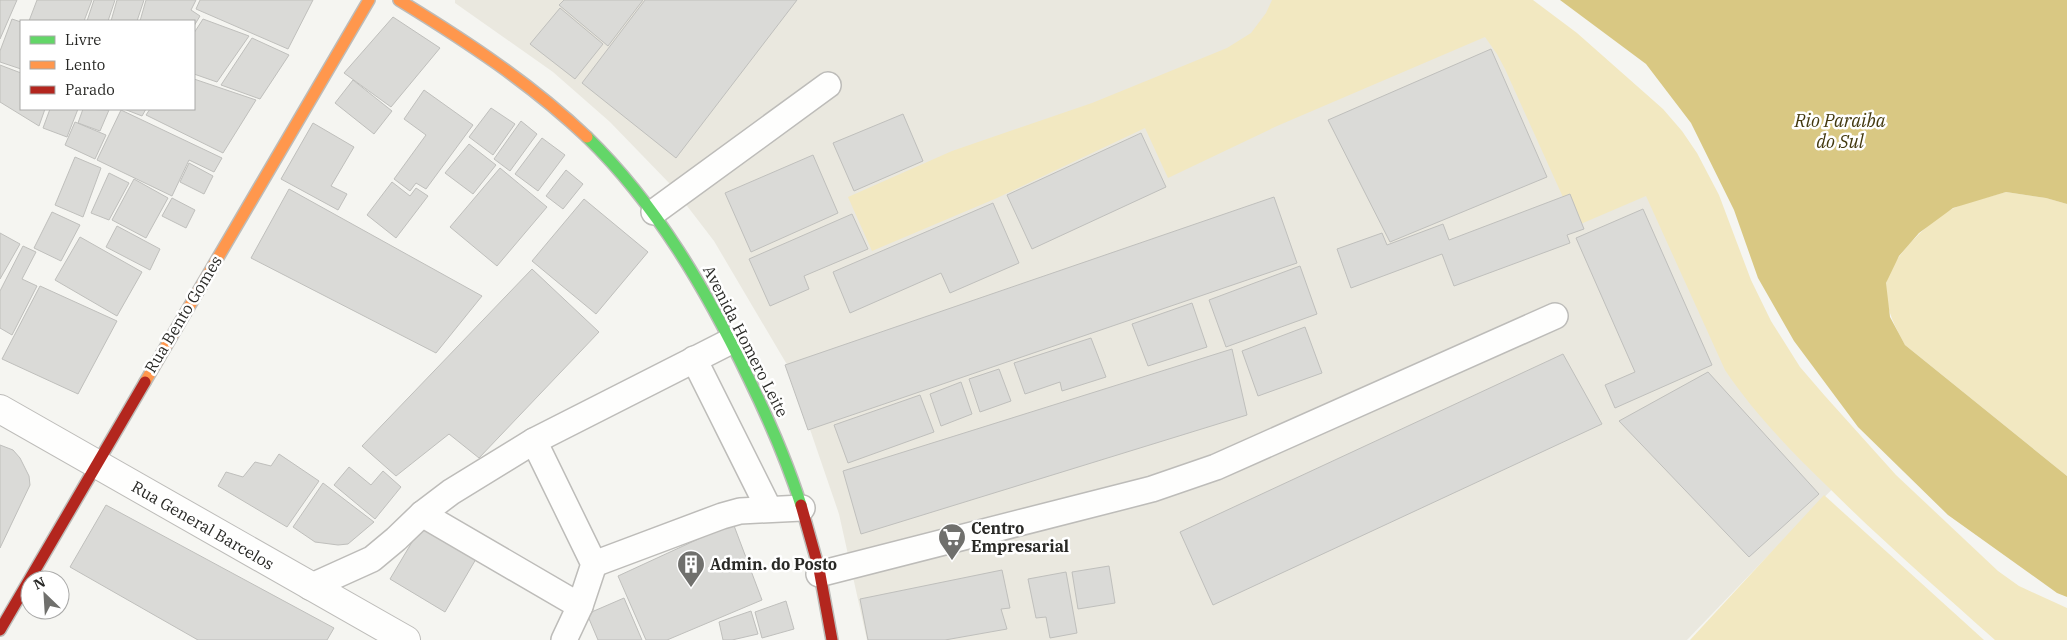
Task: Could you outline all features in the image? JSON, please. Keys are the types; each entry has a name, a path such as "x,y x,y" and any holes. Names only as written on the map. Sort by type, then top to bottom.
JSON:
{"street":[{"name":"Rua Bento Gomes","path":"0,630 96,462 369,0"},
{"name":"Avenida Homero Leite","path":"399,0 430,9 564,114 618,170 654,212 704,290 731,341 783,452 802,508 828,610 832,640"},
{"name":"Rua General Barcelos","path":"0,409 406,640"}],"lane":[{"path":"654,212 828,84"},
{"path":"819,574 1144,492 1183,480 1555,316"},
{"path":"310,587 372,558 396,540 422,514 451,492 534,441 694,358 731,341"},
{"path":"694,358 769,509"},
{"path":"534,441 594,564 580,606 564,640"},
{"path":"594,564 740,511 802,508"},
{"path":"422,514 580,606"}],"shaded area":[{"path":"455,0 1459,0 1665,211 1839,482 1687,640 867,640 839,514 789,368 714,241 671,185 610,122 553,72 455,3"},
{"path":"1272,0 1533,0 1577,33 1663,109 1682,131 1697,153 1719,195 1751,280 1771,321 1800,367 1896,475 1998,571 2019,586 2067,608 2067,640 1995,640 1846,505 1799,458 1760,416 1725,370 1646,196 1576,226 1505,69 1485,37 1277,126 1168,178 1145,128 997,198 872,251 848,197 952,151 1092,103 1227,48 1251,33 1266,13"},
{"path":"2006,192 2046,198 2067,204 2067,476 1905,345 1888,308 1886,284 1889,274 1913,240 1945,213 1954,208"},
{"path":"1824,495 1984,640 1690,640"}],"water":[{"name":"Rio Paraiba do Sul","path":"1560,0 2067,0 2067,204 2046,198 2006,192 1953,208 1919,233 1899,256 1886,283 1890,317 1905,345 2067,476 2067,597 2057,593 1948,515 1858,427 1794,341 1758,278 1734,210 1691,123 1646,64"}],"building":[{"path":"0,0 17,0 0,39"},
{"path":"37,0 92,0 84,20 29,20"},
{"path":"94,0 115,0 108,20 87,20"},
{"path":"117,0 144,0 137,20 111,20"},
{"path":"146,0 196,0 191,10 200,16 195,24 195,20 140,20"},
{"path":"200,0 313,0 288,49 196,9"},
{"path":"564,0 643,0 608,46 559,5"},
{"path":"645,0 797,0 676,158 582,83"},
{"path":"560,8 603,44 575,79 530,44"},
{"path":"393,17 440,48 391,107 344,73"},
{"path":"12,19 20,22 20,69 0,62 0,51"},
{"path":"203,19 249,36 217,82 195,74 195,31"},
{"path":"252,38 289,55 260,99 221,85"},
{"path":"1491,49 1547,177 1390,242 1328,120"},
{"path":"0,65 20,73 20,110 45,110 39,126 0,102"},
{"path":"195,79 256,100 223,153 146,115 149,110 195,110"},
{"path":"353,80 392,111 374,134 335,103"},
{"path":"424,90 473,125 426,189 416,183 410,191 394,179 426,135 404,119"},
{"path":"491,108 515,124 493,155 469,137"},
{"path":"50,110 78,110 67,137 43,128"},
{"path":"83,110 109,110 100,131 78,123"},
{"path":"121,110 222,158 214,172 189,160 172,196 97,160"},
{"path":"127,110 145,110 142,116"},
{"path":"903,114 923,161 854,191 833,143"},
{"path":"521,121 537,134 510,171 494,159"},
{"path":"75,122 106,135 95,159 65,145"},
{"path":"313,123 354,147 331,186 347,194 338,210 281,179"},
{"path":"1141,133 1166,187 1032,249 1007,195"},
{"path":"542,138 565,155 538,191 515,174"},
{"path":"469,144 496,165 473,194 445,173"},
{"path":"813,155 838,213 751,252 725,193"},
{"path":"75,157 101,168 83,217 55,205"},
{"path":"189,163 213,176 204,194 180,182"},
{"path":"500,168 547,207 497,266 450,227"},
{"path":"566,170 583,184 563,209 546,196"},
{"path":"109,173 129,183 109,220 91,213"},
{"path":"134,179 168,198 146,238 112,220"},
{"path":"392,182 410,196 416,188 428,196 396,238 367,215"},
{"path":"289,189 482,296 436,353 251,258"},
{"path":"1570,194 1584,229 1567,235 1570,243 1454,286 1442,254 1351,288 1337,249 1382,233 1387,245 1443,224 1449,240"},
{"path":"1274,197 1297,263 808,430 785,365"},
{"path":"172,198 195,210 186,228 162,216"},
{"path":"584,199 648,252 596,314 532,261"},
{"path":"993,203 1019,263 950,293 941,273 850,313 833,272"},
{"path":"1643,209 1712,365 1615,408 1605,385 1635,372 1576,238"},
{"path":"52,212 80,225 61,261 34,248"},
{"path":"852,214 868,249 804,276 809,289 770,306 749,259"},
{"path":"117,226 160,249 150,270 106,247"},
{"path":"0,233 20,244 0,279"},
{"path":"80,237 142,272 117,316 55,280"},
{"path":"23,246 36,252 22,279 37,286 12,335 0,328 0,291"},
{"path":"1300,266 1317,314 1226,347 1209,300"},
{"path":"532,269 599,332 479,458 449,434 396,476 362,446"},
{"path":"40,286 117,321 78,394 2,359"},
{"path":"1192,303 1207,347 1148,366 1132,324"},
{"path":"1305,327 1322,373 1258,396 1242,351"},
{"path":"1091,338 1106,377 1062,391 1060,382 1025,394 1014,363"},
{"path":"1232,349 1247,415 861,534 843,471"},
{"path":"1563,354 1602,424 1213,605 1180,532"},
{"path":"999,369 1011,401 980,412 969,379"},
{"path":"1708,372 1819,494 1749,557 1619,421"},
{"path":"961,382 972,414 941,426 930,394"},
{"path":"920,395 934,432 848,463 834,425"},
{"path":"0,445 13,450 20,458 29,476 30,485 0,548"},
{"path":"279,454 319,481 287,527 218,486 226,472 243,477 255,462 271,466"},
{"path":"349,467 371,485 383,471 401,487 375,519 334,485"},
{"path":"323,483 374,522 348,544 338,545 315,542 293,527"},
{"path":"106,505 334,628 327,640 198,640 70,567"},
{"name":"Admin. do Posto","path":"733,523 762,600 667,640 646,640 618,576"},
{"path":"421,527 476,559 445,612 390,579"},
{"path":"1109,566 1115,603 1078,609 1072,572"},
{"path":"1002,570 1010,608 1001,609 1007,629 945,640 868,640 860,599"},
{"path":"1066,572 1077,633 1050,638 1046,617 1036,618 1028,579"},
{"path":"624,598 642,640 598,640 587,614"},
{"path":"786,601 794,629 762,638 755,612"},
{"path":"751,611 758,634 732,640 723,640 719,622"}],"traffic: fast":[{"path":"587,137 636,191 679,250 698,282 733,346 764,410 784,457 801,505"}],"traffic: slow":[{"path":"145,382 369,0"},
{"path":"399,0 497,64 543,99 587,137"}],"traffic: jam":[{"path":"0,630 145,382"},
{"path":"801,505 819,569 832,640"}],"place":[{"name":"Centro Empresarial","path":"952,561"},
{"name":"Admin. do Posto","path":"691,588"}]}
